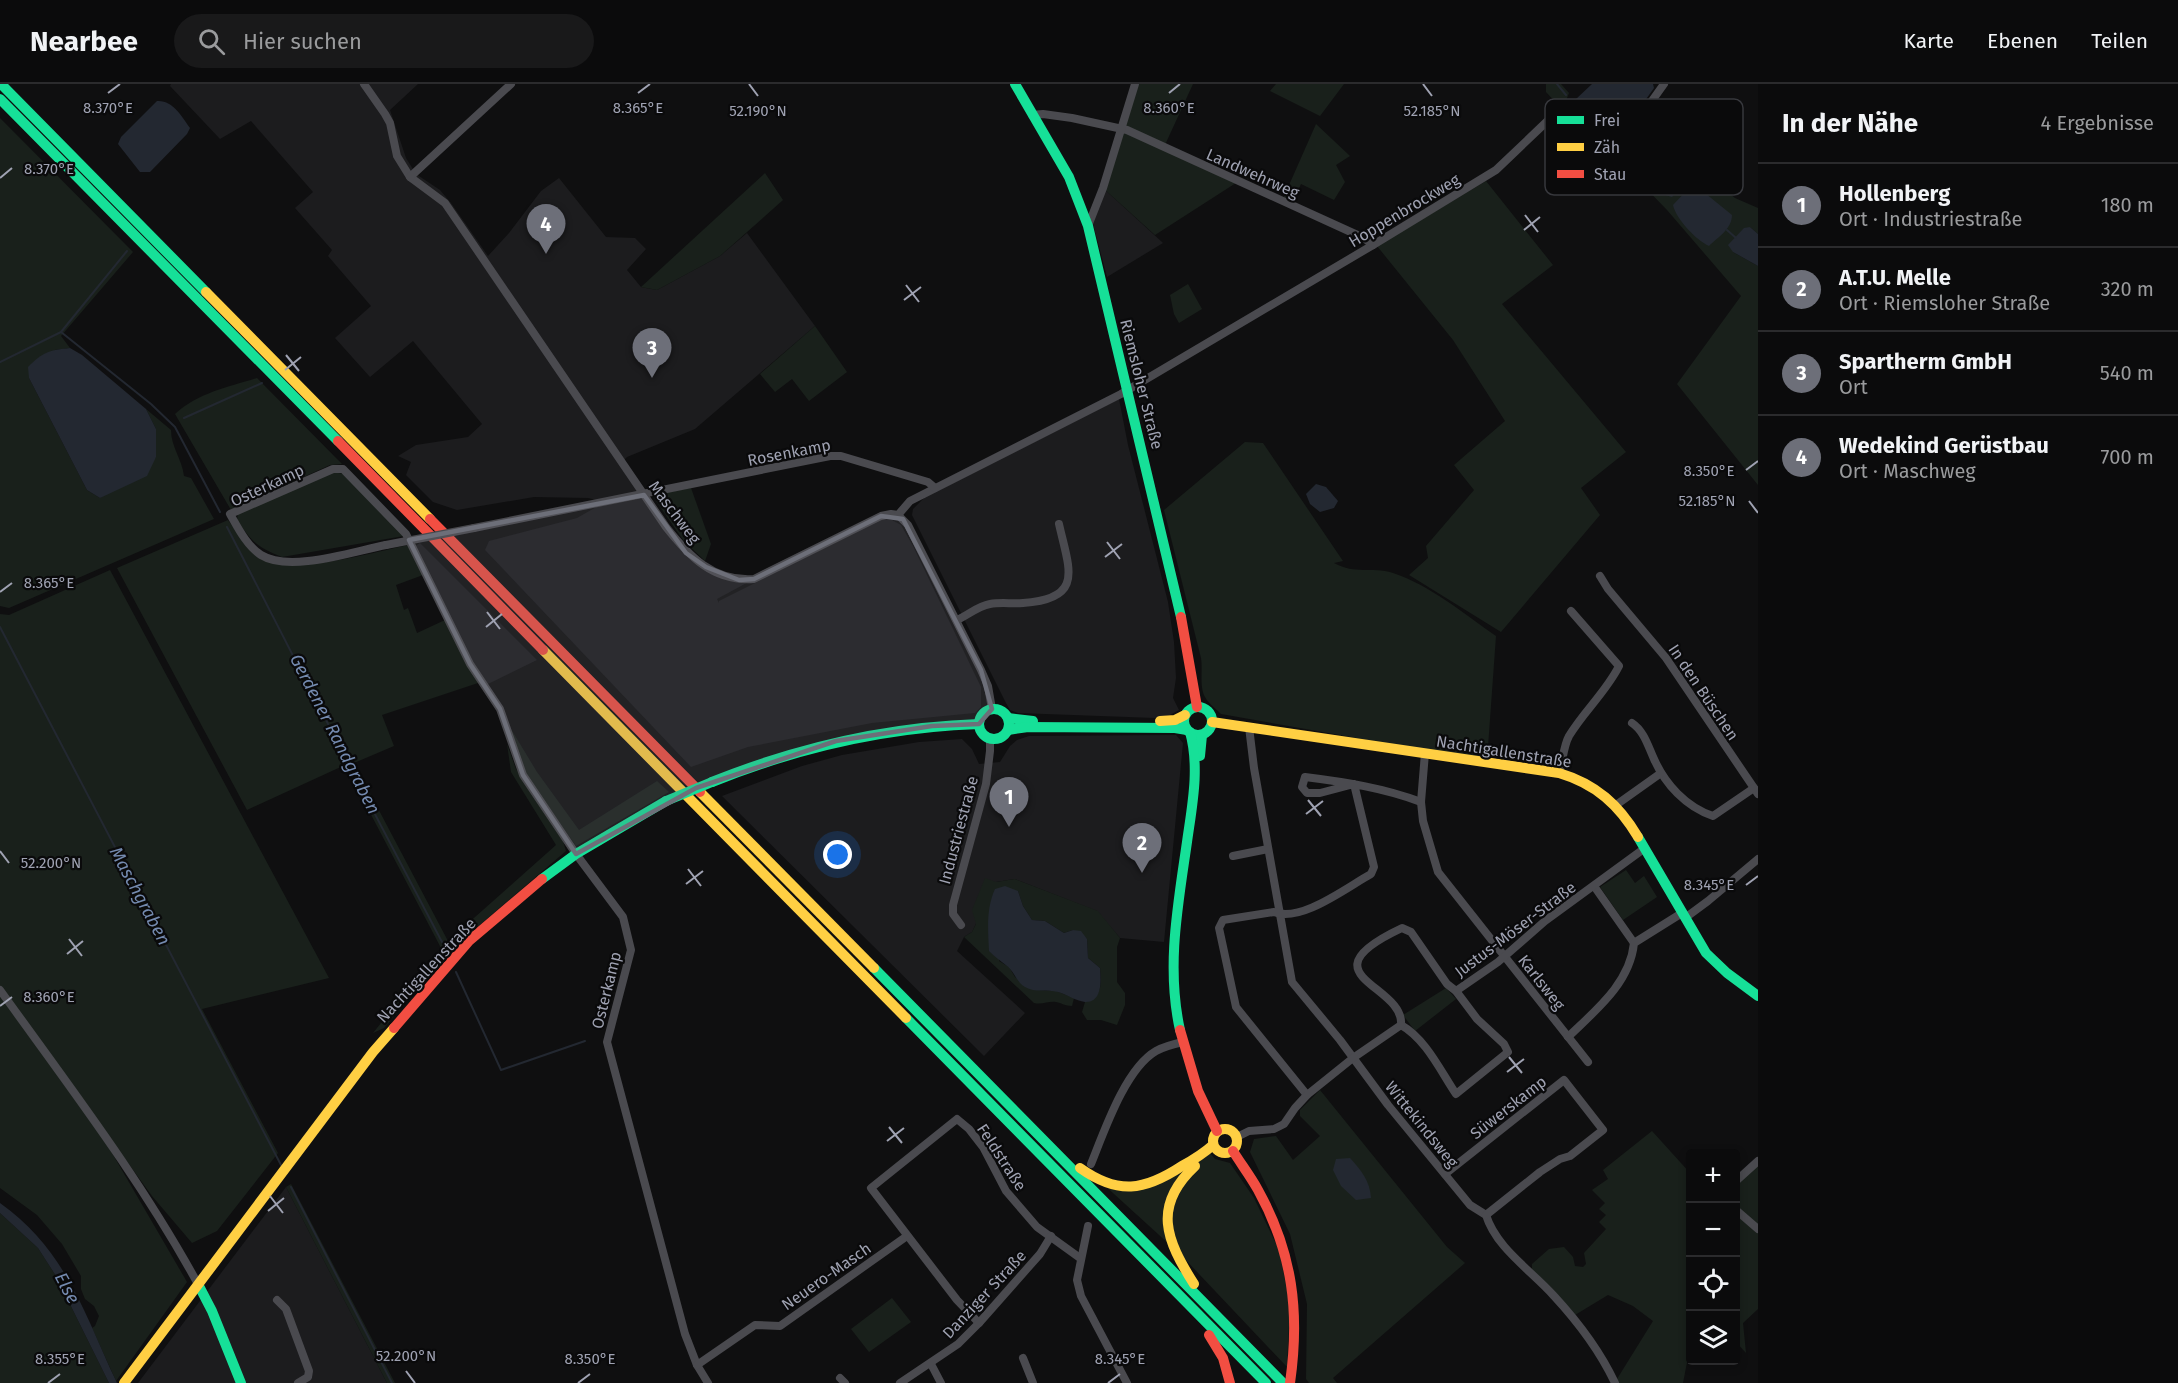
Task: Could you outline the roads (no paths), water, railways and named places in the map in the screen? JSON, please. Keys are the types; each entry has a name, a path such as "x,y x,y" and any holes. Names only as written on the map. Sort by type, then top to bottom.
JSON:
{"main road":[{"path":"1,84 1283,1383"},
{"name":"Riemsloher Straße","path":"1015,84 1069,177 1088,226 1187,641 1197,707"},
{"path":"0,99 1266,1383"},
{"path":"1008,718 1008,730 1002,737 990,738 982,733 979,724 983,714 992,709 1001,711 1008,718 1038,722 1102,723 1175,720 1197,707 1209,712 1212,722 1209,729 1202,735 1200,789 1176,925 1173,958 1174,995 1191,1072 1220,1130"},
{"path":"1176,925 1193,792 1194,746 1184,721 1185,715"},
{"name":"Nachtigallenstraße","path":"1212,722 1574,776 1595,787 1616,805 1628,820 1706,953 1727,973 1758,996"},
{"name":"Nachtigallenstraße","path":"126,1380 390,1031 469,941 533,886 576,854 666,801 771,760 836,741 913,728 979,724"},
{"path":"1008,730 1029,727 1175,728 1202,735"},
{"path":"1025,1122 1088,1175 1119,1188 1130,1189 1155,1183 1216,1149"},
{"path":"1220,1130 1231,1130 1237,1137 1237,1144 1233,1151 1226,1153 1216,1149 1213,1138 1220,1130"},
{"path":"1214,1313 1176,1255 1169,1236 1167,1219 1169,1201 1178,1183 1192,1168 1216,1149"},
{"path":"1233,1151 1258,1191 1282,1244 1296,1306 1294,1365 1290,1383"},
{"path":"199,1286 212,1311 241,1383"},
{"path":"1171,1286 1219,1348 1230,1373 1230,1383"}],"street":[{"name":"Maschweg","path":"364,84 390,123 397,156 410,177 445,203 686,553 705,567 725,577 740,580 754,579 881,516 898,515 910,501 1127,391"},
{"path":"410,177 511,84"},
{"path":"1088,226 1103,188 1135,84"},
{"name":"Hoppenbrockweg","path":"1653,99 1664,84"},
{"name":"Landwehrweg","path":"1032,115 1043,114 1072,118 1121,128 1364,238 1373,245"},
{"name":"Hoppenbrockweg","path":"1127,391 1496,170 1545,123"},
{"name":"Rosenkamp","path":"644,495 830,456 841,456 928,482 935,488"},
{"name":"Osterkamp","path":"644,495 474,528 386,545 306,561 281,562 261,555 244,537 230,514 333,469 343,469 406,534 470,664 500,709 523,775 576,854 623,917 631,950 608,1042 686,1335 708,1383"},
{"path":"898,515 908,525 986,679 992,709"},
{"path":"957,620 979,607 991,604 1035,603 1049,599 1063,591 1070,574 1059,524"},
{"name":"In den Büschen","path":"1600,576 1608,589 1666,658 1756,791 1713,816 1702,812 1686,801 1661,773 1644,737 1632,723"},
{"path":"1559,773 1568,739 1594,700 1611,682 1619,666 1571,611"},
{"name":"Wittekindsweg","path":"1249,727 1254,768 1292,982 1470,1205 1486,1215 1487,1223 1502,1243 1554,1295 1574,1319 1606,1362 1615,1383"},
{"name":"Industriestraße","path":"961,925 953,914 953,905 986,784 990,738"},
{"name":"Karlsweg","path":"1425,753 1421,802 1423,821 1433,862 1438,872 1588,1062"},
{"path":"1616,805 1661,773"},
{"path":"1354,784 1320,793 1306,793 1302,787 1305,777 1354,784 1421,802"},
{"path":"1307,1095 1236,1007 1219,927 1223,920 1274,912 1281,915 1305,911 1371,874 1374,867 1354,784"},
{"name":"Justus-Möser-Straße","path":"1401,1025 1400,1014 1360,972 1357,962 1363,953 1397,931 1406,929 1422,946 1447,984 1456,991 1504,956 1545,921 1645,848"},
{"path":"1233,856 1268,849"},
{"path":"1634,943 1708,902 1758,859"},
{"path":"1568,1037 1596,1010 1622,978 1633,957 1634,943 1594,886"},
{"path":"0,990 129,1170 180,1251 199,1286"},
{"path":"1237,1137 1249,1131 1280,1127 1307,1095 1353,1058 1401,1025 1410,1030 1428,1051 1456,1094 1508,1052 1504,1044 1477,1019 1456,991"},
{"path":"1091,1164 1122,1093 1134,1074 1157,1050 1183,1042"},
{"name":"Süwerskamp","path":"1445,1174 1564,1080 1603,1130 1570,1156 1560,1159 1540,1172 1486,1215"},
{"name":"Feldstraße","path":"907,1236 871,1188 957,1119 969,1129 983,1147 1006,1191 1037,1227 1080,1258"},
{"path":"1740,1177 1758,1161"},
{"path":"1740,1213 1758,1229"},
{"path":"1088,1226 1077,1280 1081,1296 1126,1383"},
{"path":"907,1236 957,1300 979,1323"},
{"name":"Neuero-Masch","path":"698,1365 755,1325 780,1326 907,1236"},
{"name":"Danziger Straße","path":"900,1383 958,1344 1040,1254 1051,1236"},
{"path":"277,1300 286,1309 309,1371 308,1377 298,1383"},
{"path":"1023,1358 1033,1383"},
{"path":"931,1364 941,1383"}],"water":[{"path":"1592,84 1653,84 1654,88 1646,99 1576,99"},
{"path":"157,101 163,101 172,106 190,128 187,134 150,172 140,172 118,144 121,137"},
{"path":"1682,195 1707,195 1732,215 1730,224 1709,246 1687,228 1673,205"},
{"path":"1750,227 1758,234 1758,266 1733,252 1728,245 1744,228"},
{"path":"70,348 82,355 146,409 156,429 156,457 147,476 100,498 87,490 29,378 28,367 42,355"},
{"path":"1316,484 1326,487 1338,501 1334,508 1320,512 1310,504 1306,494"},
{"path":"1005,886 1018,891 1023,906 1032,920 1045,921 1064,933 1073,930 1081,931 1087,939 1088,958 1100,968 1100,990 1095,999 1085,1002 1058,992 1029,989 1022,985 1009,968 989,951 990,904 995,889"},
{"path":"1350,1158 1364,1176 1371,1198 1356,1200 1341,1186 1333,1170 1336,1159"},
{"name":"Else","path":"0,1203 23,1221 57,1262 83,1308 117,1383 109,1383 56,1276 38,1248 0,1213"}],"waterway":[{"path":"1557,84 1566,95"},
{"path":"1727,230 1736,238"},
{"path":"61,332 127,251"},
{"name":"Gerdener Randgraben","path":"0,362 61,332 151,404 175,427 220,512"},
{"path":"184,418 262,383"},
{"name":"Gerdener Randgraben","path":"227,527 442,942"},
{"name":"Maschgraben","path":"0,627 281,1165"},
{"name":"Gerdener Randgraben","path":"456,972 501,1070 585,1041"},
{"name":"Maschgraben","path":"291,1187 392,1383"}],"place":[{"name":"Wedekind Gerüstbau","path":"546,254"},
{"name":"Spartherm GmbH","path":"652,378"},
{"name":"Hollenberg","path":"1009,827"},
{"name":"A.T.U. Melle","path":"1142,873"}]}
